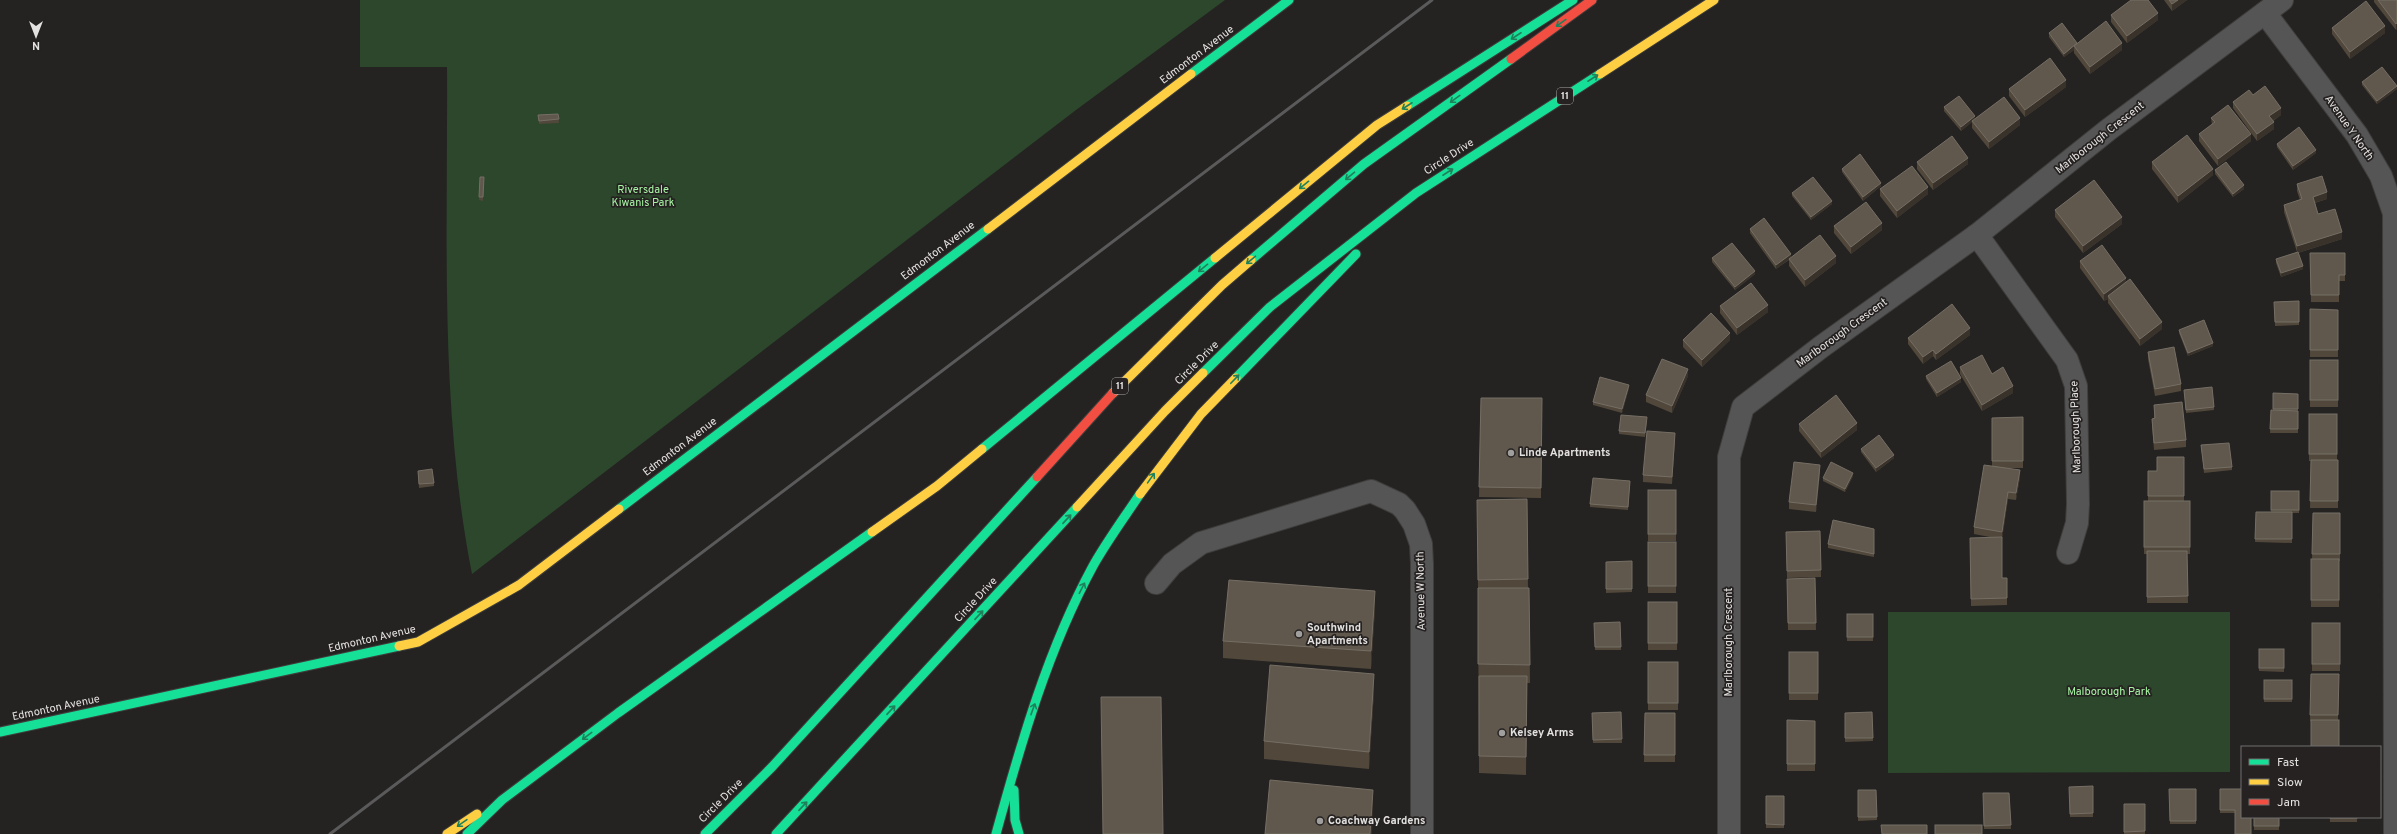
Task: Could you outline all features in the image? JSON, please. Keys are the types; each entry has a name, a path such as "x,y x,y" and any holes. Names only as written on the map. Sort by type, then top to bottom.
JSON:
{"main road":[{"name":"Edmonton Avenue","path":"0,732 418,642 519,585 1290,0"},
{"path":"447,834 502,800 618,713 937,486 1378,125 1573,0"},
{"name":"Circle Drive","path":"705,834 772,767 1125,380 1222,285 1364,164 1592,0"},
{"name":"Circle Drive","path":"776,834 1165,411 1270,307 1416,193 1714,0"},
{"path":"996,834 1020,745 1063,630 1076,599 1093,566 1134,502 1201,414 1416,193"},
{"path":"1019,834 1014,802 1015,777 1020,745"},
{"path":"467,834 502,800"}],"street":[{"name":"Marlborough Crescent","path":"1728,834 1729,457 1743,407 1820,347 1977,235 2108,130 2282,0"},
{"name":"Avenue Y North","path":"2265,13 2357,135 2381,176 2394,213 2395,834"},
{"name":"Marlborough Place","path":"1977,235 2067,360 2073,372 2076,386 2078,504 2077,522 2068,553"},
{"name":"Avenue W North","path":"1156,583 1172,564 1201,543 1371,491 1399,504 1414,524 1420,544 1422,564 1422,834"}],"green space":[{"name":"Riversdale Kiwanis Park","path":"360,0 1225,0 1076,110 472,574 461,511 454,448 450,385 447,258 447,67 360,67"},
{"name":"Malborough Park","path":"1888,612 2230,612 2230,772 1888,773"}],"building":[{"path":"2131,0 2148,0 2158,13 2127,36 2111,15"},
{"path":"2169,0 2178,0 2172,4"},
{"path":"2378,0 2397,0 2396,24"},
{"path":"2366,1 2385,26 2350,52 2332,28"},
{"path":"2106,21 2122,43 2090,67 2074,46"},
{"path":"2062,23 2077,43 2064,54 2049,33"},
{"path":"2050,58 2066,80 2025,110 2009,89"},
{"path":"2382,67 2397,86 2377,101 2362,82"},
{"path":"2265,86 2281,108 2269,116 2274,122 2257,134 2233,102 2249,90 2253,95"},
{"path":"1959,96 1975,116 1961,127 1944,107"},
{"path":"2004,97 2020,118 1989,142 1972,121"},
{"path":"2228,105 2251,134 2218,159 2199,134 2215,122 2211,118"},
{"path":"558,114 559,119 539,121 538,115"},
{"path":"2299,127 2316,150 2293,166 2277,144"},
{"path":"2187,135 2213,169 2178,196 2152,162"},
{"path":"1952,136 1968,158 1933,183 1917,162"},
{"path":"1860,154 1881,183 1863,197 1842,169"},
{"path":"2226,162 2244,185 2233,194 2215,170"},
{"path":"1912,166 1928,187 1897,211 1880,189"},
{"path":"2322,176 2327,192 2313,197 2318,214 2335,209 2342,232 2297,246 2284,205 2302,199 2297,184"},
{"path":"480,177 484,177 483,197 479,197"},
{"path":"1813,177 1832,201 1811,217 1792,193"},
{"path":"2094,180 2122,217 2083,246 2055,210"},
{"path":"1866,202 1882,223 1851,247 1834,226"},
{"path":"1764,218 1791,254 1776,265 1750,229"},
{"path":"1820,235 1836,256 1805,280 1789,259"},
{"path":"1732,243 1755,271 1735,287 1712,258"},
{"path":"2102,245 2126,278 2104,294 2080,261"},
{"path":"2298,252 2303,266 2281,273 2276,259"},
{"path":"2310,253 2345,253 2345,275 2339,275 2339,295 2311,295"},
{"path":"2130,279 2162,322 2140,339 2108,296"},
{"path":"1751,283 1768,305 1737,328 1720,306"},
{"path":"2299,301 2299,322 2275,322 2274,302"},
{"path":"1952,304 1970,328 1936,354 1933,350 1923,357 1908,338"},
{"path":"2310,309 2338,310 2338,350 2310,350"},
{"path":"1711,313 1730,333 1702,360 1683,340"},
{"path":"2204,320 2213,343 2188,353 2179,330"},
{"path":"2174,347 2181,384 2155,389 2148,352"},
{"path":"1982,355 1992,374 2003,367 2013,386 1982,405 1960,367"},
{"path":"1662,359 1688,369 1672,406 1646,395"},
{"path":"2310,360 2338,360 2338,400 2310,400"},
{"path":"1951,361 1961,378 1937,393 1926,376"},
{"path":"1600,377 1629,385 1622,409 1593,402"},
{"path":"2212,387 2214,407 2186,410 2184,390"},
{"path":"2273,393 2298,394 2298,409 2273,409"},
{"path":"1836,395 1857,423 1821,452 1799,424"},
{"name":"Linde Apartments","path":"1481,398 1542,398 1541,488 1479,487"},
{"path":"2182,402 2186,440 2154,443 2152,419 2155,418 2154,405"},
{"path":"2271,410 2298,411 2298,429 2270,429"},
{"path":"2309,414 2337,414 2337,454 2309,454"},
{"path":"1621,415 1647,417 1645,433 1619,431"},
{"path":"2023,417 2023,461 1992,461 1992,418"},
{"path":"1647,431 1675,433 1672,477 1643,475"},
{"path":"1879,435 1894,455 1876,468 1861,449"},
{"path":"2229,443 2232,467 2204,469 2201,445"},
{"path":"2157,457 2184,457 2184,496 2148,496 2148,471 2157,471"},
{"path":"2311,460 2338,460 2338,501 2310,501"},
{"path":"1794,462 1820,465 1816,505 1789,502"},
{"path":"1831,462 1853,473 1845,489 1823,478"},
{"path":"1984,465 2020,470 2016,493 2008,492 2002,532 1974,527"},
{"path":"432,469 434,483 419,484 418,471"},
{"path":"1593,478 1630,481 1628,507 1590,504"},
{"path":"1648,490 1676,490 1676,534 1648,534"},
{"path":"2271,491 2299,491 2299,510 2271,510"},
{"path":"1527,499 1528,579 1478,580 1477,500"},
{"path":"2144,501 2190,501 2190,547 2144,547"},
{"path":"2256,512 2292,512 2292,539 2255,539"},
{"path":"2313,513 2340,513 2340,554 2312,554"},
{"path":"1833,520 1874,529 1874,554 1828,544"},
{"path":"1820,531 1821,570 1787,571 1786,532"},
{"path":"2002,537 2002,578 2007,578 2007,598 1971,599 1970,538"},
{"path":"1648,542 1676,542 1676,586 1648,586"},
{"path":"2147,551 2187,551 2188,596 2147,597"},
{"path":"2311,559 2339,559 2339,600 2311,600"},
{"path":"1632,561 1632,589 1606,589 1606,562"},
{"path":"1815,578 1816,623 1788,623 1787,579"},
{"name":"Southwind Apartments","path":"1229,580 1375,591 1371,651 1223,641"},
{"path":"1478,588 1529,588 1530,665 1478,664"},
{"path":"1648,602 1677,602 1677,643 1648,643"},
{"path":"1847,614 1873,614 1873,637 1847,637"},
{"path":"1620,622 1621,647 1595,647 1594,623"},
{"path":"2312,623 2340,623 2340,664 2312,664"},
{"path":"2259,649 2284,649 2284,668 2259,668"},
{"path":"1789,652 1818,652 1818,693 1789,693"},
{"path":"1648,662 1678,662 1678,703 1648,703"},
{"path":"1270,665 1374,674 1369,752 1264,741"},
{"path":"2311,674 2339,674 2338,715 2310,715"},
{"name":"Kelsey Arms","path":"1479,676 1527,676 1526,757 1479,756"},
{"path":"2264,680 2292,680 2292,699 2264,699"},
{"path":"1101,697 1161,697 1163,834 1103,834"},
{"path":"1621,712 1622,739 1593,740 1592,713"},
{"path":"1872,712 1873,738 1845,738 1845,713"},
{"path":"1645,713 1675,713 1675,755 1644,755"},
{"path":"1787,720 1815,721 1815,764 1787,764"},
{"path":"2311,720 2339,720 2339,746 2311,746"},
{"name":"Coachway Gardens","path":"1270,780 1373,790 1370,834 1265,834"},
{"path":"2093,786 2093,813 2070,814 2069,787"},
{"path":"2169,789 2196,789 2196,821 2170,821"},
{"path":"2220,789 2241,789 2241,818 2251,818 2251,834 2235,834 2235,810 2220,810"},
{"path":"1858,790 1876,790 1877,817 1858,817"},
{"path":"1983,793 2009,793 2011,825 1984,826"},
{"path":"1766,796 1784,796 1784,825 1766,824"},
{"path":"2124,804 2145,804 2145,831 2124,832"},
{"path":"2254,818 2279,818 2279,826 2254,826"},
{"path":"1881,825 1927,825 1927,834 1882,834"},
{"path":"1935,825 1982,825 1982,834 1935,834"}],"railway":[{"path":"330,834 1432,0"}],"traffic: fast":[{"path":"1191,74 1289,0"},
{"path":"1407,106 1573,0"},
{"path":"1251,260 1364,164 1511,59"},
{"path":"1203,373 1270,307 1416,193 1600,74"},
{"path":"619,509 988,229"},
{"path":"1236,378 1356,254"},
{"path":"982,449 1215,258"},
{"path":"705,834 772,767 1037,477"},
{"path":"996,834 1015,765 1037,697 1062,630 1093,566 1140,494"},
{"path":"776,834 1077,507"},
{"path":"467,834 502,800 618,713 872,532"},
{"path":"0,732 399,646"},
{"path":"1014,790 1015,820 1019,834"}],"traffic: slow":[{"path":"1600,74 1714,0"},
{"path":"988,229 1191,74"},
{"path":"1215,258 1377,125 1407,106"},
{"path":"1113,393 1222,285 1251,260"},
{"path":"1077,507 1165,411 1203,373"},
{"path":"1140,494 1201,414 1236,378"},
{"path":"872,532 937,486 982,449"},
{"path":"399,646 418,642 519,585 619,509"},
{"path":"447,834 477,814"}],"traffic: jam":[{"path":"1511,59 1592,0"},
{"path":"1037,477 1113,393"}],"place":[{"name":"Linde Apartments","path":"1511,453"},
{"name":"Southwind Apartments","path":"1299,634"},
{"name":"Kelsey Arms","path":"1502,733"},
{"name":"Coachway Gardens","path":"1320,821"}]}
